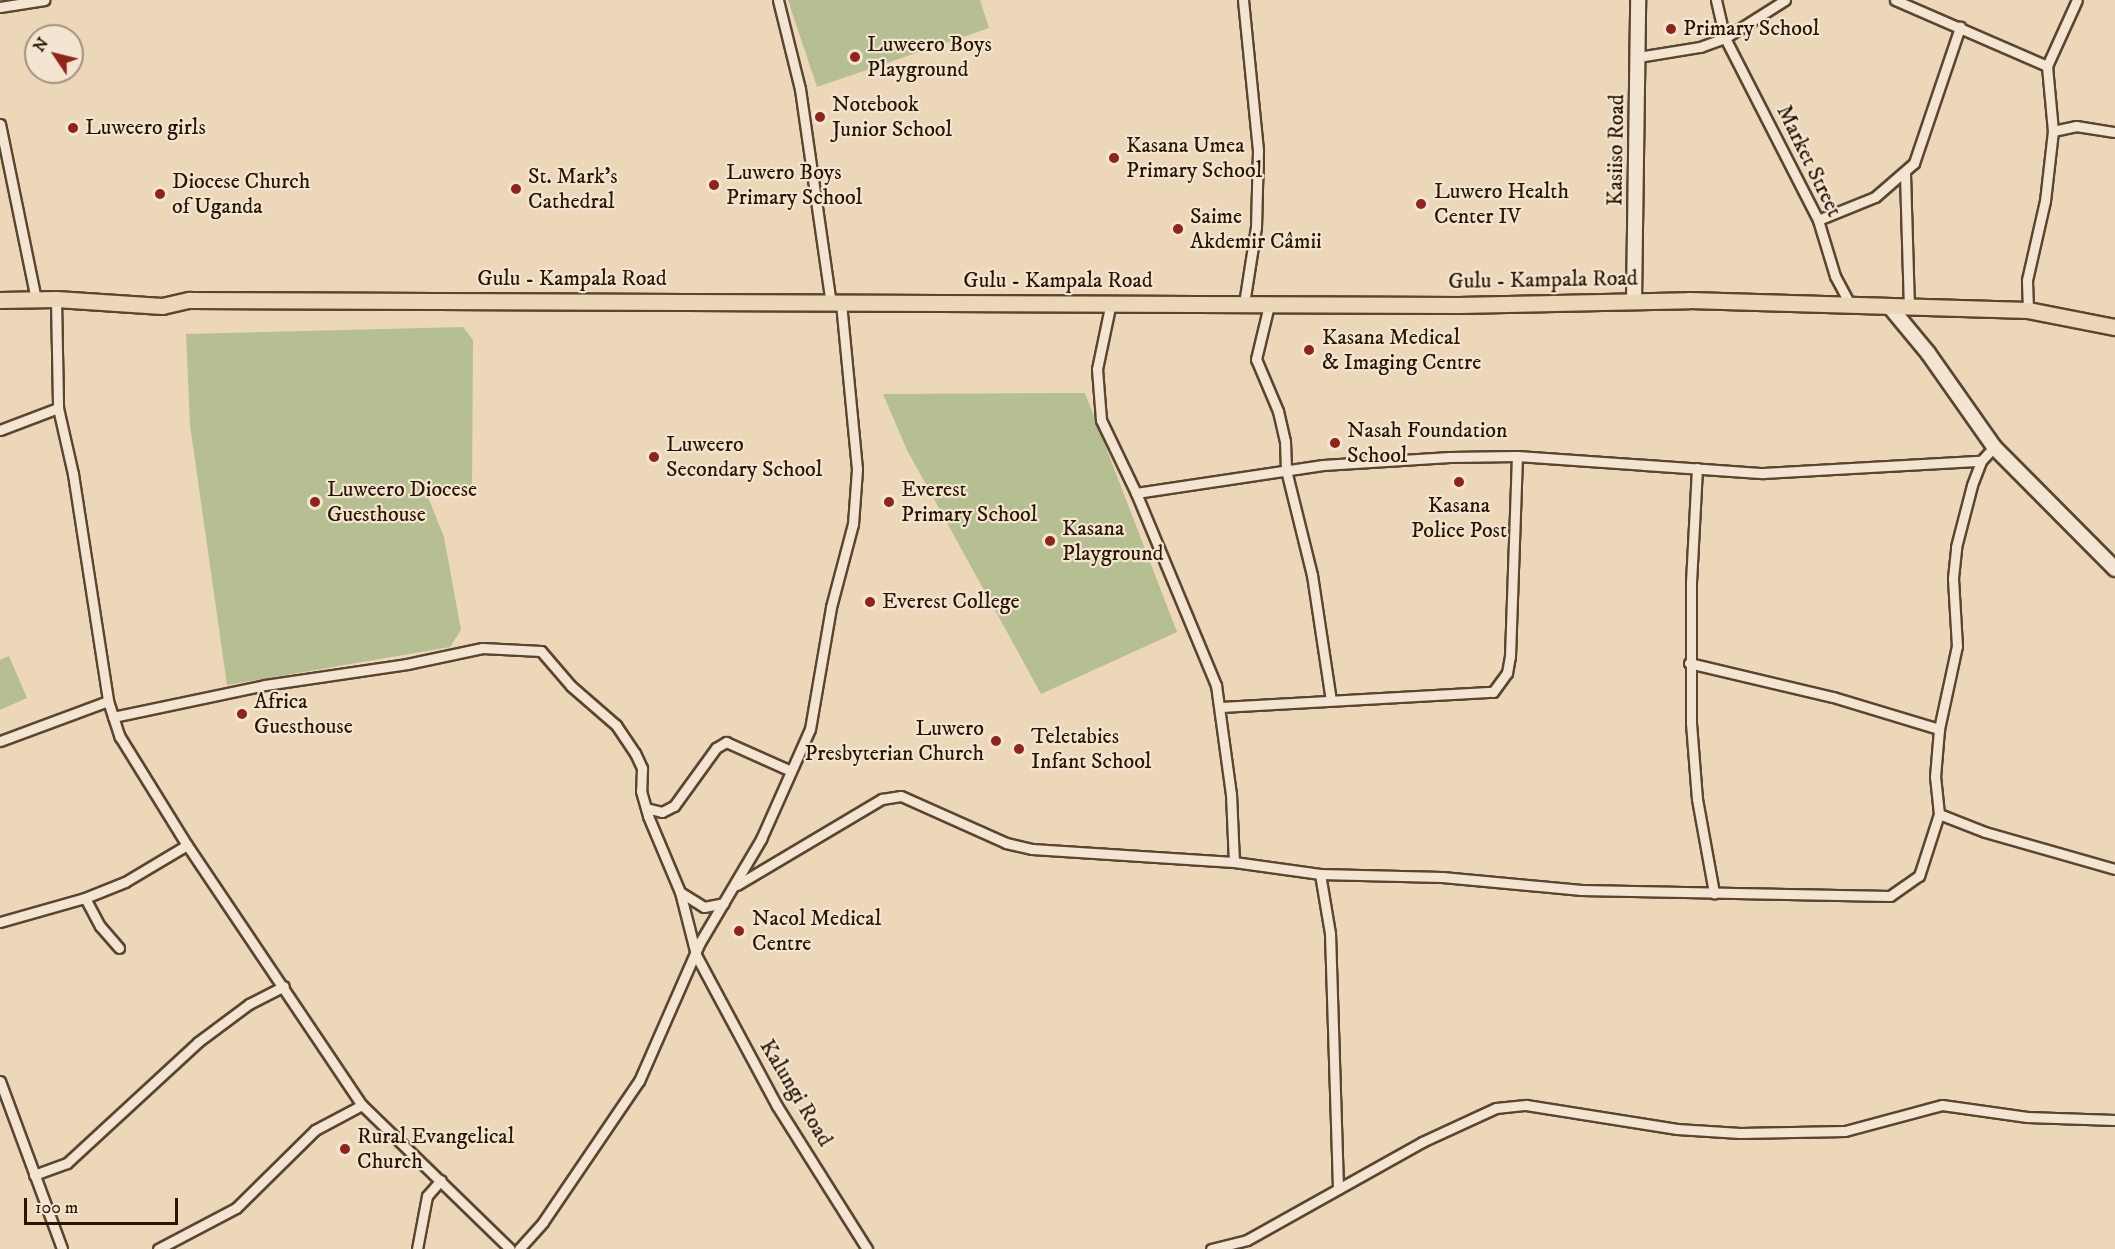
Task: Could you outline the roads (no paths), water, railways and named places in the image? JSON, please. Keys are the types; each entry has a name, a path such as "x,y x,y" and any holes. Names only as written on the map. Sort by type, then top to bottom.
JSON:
{"main road":[{"name":"Gulu - Kampala Road","path":"0,300 56,299 162,306 189,300 836,304 1111,302 1269,305 1634,301 1850,304 1908,308 2028,310 2115,327"}],"street":[{"path":"0,7 44,0"},
{"path":"519,1249 543,1222 639,1081 696,955 724,903 737,885 810,729 831,607 853,524 857,469 836,304 800,89 778,0"},
{"path":"1243,0 1258,151 1256,227 1244,304"},
{"name":"Kasiiso Road","path":"1634,301 1638,0"},
{"name":"Market Street","path":"1716,0 1725,38 1818,220 1835,276 1850,304"},
{"path":"1638,57 1700,47 1725,38 1785,0"},
{"path":"1895,0 2047,66"},
{"path":"2028,310 2027,280 2044,201 2053,131 2047,66 2077,0"},
{"path":"1818,220 1875,197 1905,174 1924,143 1960,27"},
{"path":"0,124 36,300"},
{"path":"2053,131 2076,126 2115,132"},
{"path":"1905,174 1908,308"},
{"path":"56,299 58,408 73,474 108,701 133,761 362,1104 510,1249"},
{"path":"1111,302 1097,369 1098,406 1109,442 1136,493 1208,664 1221,707 1235,828 1234,862"},
{"path":"1269,305 1256,359 1278,411 1286,470 1312,575 1332,700"},
{"path":"1890,307 1942,371 1994,447 2115,569"},
{"path":"0,430 58,408"},
{"path":"737,885 891,796 914,800 1006,843 1032,849 1234,862 1320,874 1714,893 1890,897 1919,876 1939,814 1935,777 1940,729 1957,646 1953,578 1956,548 1981,461 1994,447"},
{"path":"1136,493 1286,470 1517,456 1763,473 1981,461"},
{"path":"1221,707 1332,700 1460,696 1493,692 1500,683 1510,656 1517,456"},
{"path":"1697,468 1689,663 1697,799 1714,893"},
{"name":"Kalungi Road","path":"113,717 265,685 407,664 482,648 535,649 546,655 563,678 616,725 642,768 646,808 680,892 696,955 777,1106 867,1249"},
{"path":"1689,663 1833,697 1940,729"},
{"path":"0,741 108,701"},
{"path":"646,808 662,812 674,806 716,748 726,742 789,770"},
{"path":"1939,814 1985,832 2115,869"},
{"path":"0,922 85,898 124,882 187,845"},
{"path":"1320,874 1330,933 1338,1189"},
{"path":"680,892 697,905 724,903"},
{"path":"85,898 100,926 119,948"},
{"path":"34,1175 67,1163 198,1042 249,1004 284,986"},
{"path":"1,1088 62,1249"},
{"path":"158,1249 236,1208 315,1130 362,1104"},
{"path":"1211,1249 1247,1240 1422,1142 1496,1108 1526,1105 1677,1129 1740,1133 1845,1131 1942,1105 2028,1117 2115,1120"},
{"path":"417,1249 427,1196 441,1180"}],"place":[{"name":"Primary School","path":"1671,29"},
{"name":"Luweero Boys Playground","path":"855,57"},
{"name":"Notebook Junior School","path":"820,117"},
{"name":"Luweero girls","path":"73,128"},
{"name":"Kasana Umea Primary School","path":"1114,158"},
{"name":"Luwero Boys Primary School","path":"714,185"},
{"name":"St. Mark's Cathedral","path":"516,189"},
{"name":"Diocese Church of Uganda","path":"160,194"},
{"name":"Luwero Health Center IV","path":"1421,204"},
{"name":"Saime Akdemir Câmii","path":"1178,229"},
{"name":"Kasana Medical & Imaging Centre","path":"1309,350"},
{"name":"Nasah Foundation School","path":"1335,443"},
{"name":"Luweero Secondary School","path":"654,457"},
{"name":"Kasana Police Post","path":"1459,482"},
{"name":"Luweero Diocese Guesthouse","path":"315,502"},
{"name":"Everest Primary School","path":"889,502"},
{"name":"Kasana Playground","path":"1050,541"},
{"name":"Everest College","path":"870,602"},
{"name":"Africa Guesthouse","path":"242,714"},
{"name":"Luwero Presbyterian Church","path":"996,741"},
{"name":"Teletabies Infant School","path":"1019,749"},
{"name":"Nacol Medical Centre","path":"739,931"},
{"name":"Rural Evangelical Church","path":"345,1149"}]}
